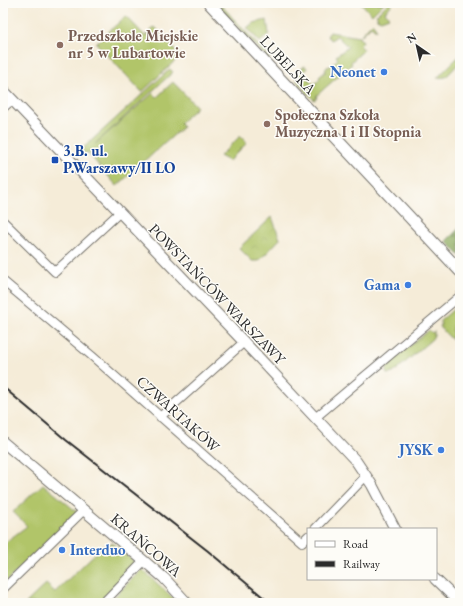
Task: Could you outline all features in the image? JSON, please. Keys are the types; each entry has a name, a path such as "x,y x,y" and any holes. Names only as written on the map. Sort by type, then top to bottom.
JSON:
{"main road":[{"name":"LUBELSKA","path":"209,3 460,271"}],"street":[{"name":"POWSTAŃCÓW WARSZAWY","path":"3,90 356,461 366,476 394,528"},
{"path":"3,108 12,100"},
{"path":"3,221 55,272 119,213"},
{"name":"CZWARTAKÓW","path":"3,281 92,356 302,542 307,537"},
{"path":"315,418 460,296"},
{"path":"160,417 244,342"},
{"name":"KRAŃCOWA","path":"3,442 164,578 187,603"},
{"path":"316,528 366,476"},
{"path":"3,589 84,510"},
{"path":"103,603 144,561"},
{"path":"436,580 460,603"}],"green space":[{"path":"216,3 219,3 270,58 268,59"},
{"path":"361,3 384,3 372,15"},
{"path":"388,3 393,3 385,12 389,17 381,20 376,18 378,17 376,15"},
{"path":"126,16 145,36 155,27 180,56 142,92 96,43"},
{"path":"267,20 269,34 260,42 247,28 253,23"},
{"path":"372,23 376,30 371,26 359,38 363,41 360,45 364,50 351,62 352,64 316,96 317,98 314,100 297,81 298,77 296,75 304,66 307,68 303,73 314,84 320,79 319,77 326,71 325,70 328,66 329,67 338,59 336,56 348,47 337,36 331,40 327,36 330,32 359,37"},
{"path":"460,55 460,62 446,77 437,78"},
{"path":"170,69 173,72 95,144 153,93 157,97 173,82 197,107 180,123 183,127 117,186 87,152 84,154 81,150"},
{"path":"239,137 246,142 246,144 229,161 220,156"},
{"path":"272,217 280,239 259,261 252,261 239,248"},
{"path":"460,227 460,256 446,241"},
{"path":"460,303 460,349 456,345 458,305"},
{"path":"455,308 452,340 440,327 440,321"},
{"path":"429,330 432,333 434,331 432,339 393,373 387,374 387,365"},
{"path":"43,484 77,512 3,585 3,544 27,526 13,512"},
{"path":"113,543 137,564 98,603 26,603 46,584 55,592 103,546"},
{"path":"142,569 174,599 169,603 108,603"}],"railway":[{"path":"3,387 66,440 208,551 270,603"}],"place":[{"name":"Przedszkole Miejskie nr 5 w Lubartowie","path":"60,45"},
{"name":"Neonet","path":"384,72"},
{"name":"Społeczna Szkoła Muzyczna I i II Stopnia","path":"267,124"},
{"name":"3.B. ul. P.Warszawy/II LO","path":"55,160"},
{"name":"Gama","path":"408,285"},
{"name":"JYSK","path":"441,450"},
{"name":"Interduo","path":"62,550"}]}
